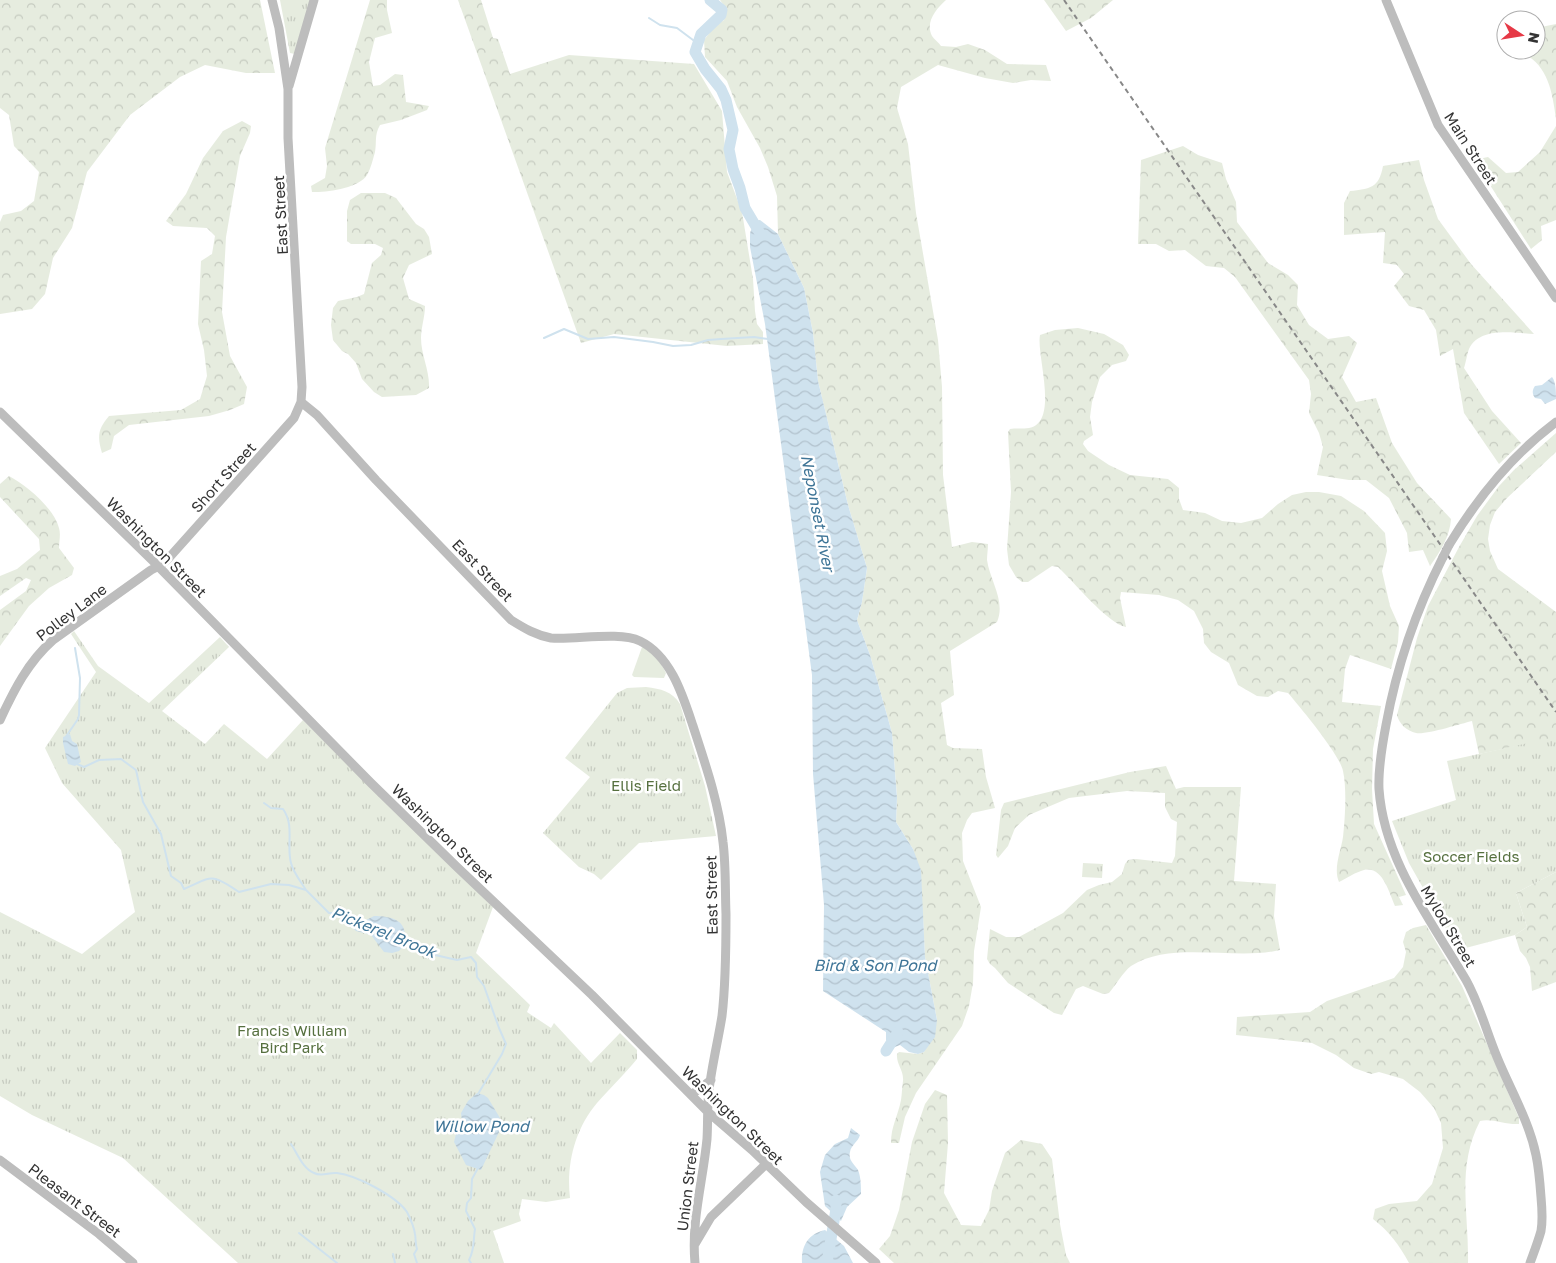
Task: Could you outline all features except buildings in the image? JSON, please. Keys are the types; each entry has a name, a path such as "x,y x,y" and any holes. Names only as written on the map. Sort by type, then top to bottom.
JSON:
{"street":[{"name":"East Street","path":"272,0 279,28 288,89 288,138 302,378 301,402 317,415 376,480 511,620 540,636 551,638 623,636 633,638 651,648 667,666 679,689 703,757 718,812 723,841 725,980 710,1080 708,1112"},
{"path":"288,89 314,0"},
{"name":"Main Street","path":"1386,0 1438,125 1556,298"},
{"name":"Short Street","path":"159,566 167,560 294,418 301,402"},
{"name":"Washington Street","path":"0,412 159,566 371,783 454,865 592,995 708,1112 876,1263"},
{"name":"Mylod Street","path":"1530,1263 1541,1229 1541,1193 1536,1154 1524,1119 1496,1056 1476,998 1420,904 1395,855 1385,822 1379,789 1382,751 1389,708 1400,664 1417,611 1449,545 1488,487 1524,448 1556,422"},
{"name":"Polley Lane","path":"0,720 24,673 42,649 159,566"},
{"path":"691,1095 710,1080"},
{"name":"Union Street","path":"695,1263 694,1228 706,1143 708,1112"},
{"name":"Pleasant Street","path":"0,1160 105,1239 133,1263"},
{"path":"695,1244 711,1217 765,1165"}],"green space":[{"path":"0,0 260,0 275,73 246,73 205,65 180,77 130,115 87,172 72,228 53,258 45,294 32,309 0,314 0,222 3,215 21,211 34,201 39,172 14,146 9,115 0,108"},
{"path":"280,0 311,0 295,54 290,53"},
{"path":"370,0 387,0 392,33 375,38 369,62 373,86 380,85 395,74 403,75 406,102 429,106 427,110 401,120 380,125 377,132 372,164 363,180 342,189 312,192 311,186 325,178 327,166 325,148"},
{"path":"458,0 481,0 493,38 498,39 510,74 569,55 694,64 722,111 727,172 742,212 753,279 757,324 763,332 763,344 727,346 614,334 581,343"},
{"path":"720,0 946,0 935,12 930,26 932,36 941,46 956,47 968,44 985,50 1007,64 1046,65 1051,81 1031,80 1013,83 985,78 938,65 901,87 897,108 908,144 916,213 938,340 942,387 943,475 952,547 972,542 988,544 987,560 1000,606 997,622 950,651 954,695 941,703 947,745 953,748 982,749 986,777 995,808 972,813 962,833 963,861 981,907 974,951 973,983 969,1006 962,1026 916,1093 905,1117 899,1143 891,1143 892,1131 901,1100 903,1081 897,1054 899,1052 918,1054 924,1052 937,1020 925,957 923,917 913,849 896,822 897,797 892,733 870,655 857,620 862,602 867,568 848,505 818,381 813,333 804,288 778,234 777,196 760,148 737,107 727,81 705,57 704,40 714,27 724,20 727,10"},
{"path":"1044,0 1113,0 1091,18 1066,31"},
{"path":"1556,24 1556,119 1550,87 1541,68 1533,60 1546,60 1546,26"},
{"path":"242,121 251,126 240,156 226,237 222,312 230,356 247,387 244,404 209,416 129,425 114,436 111,449 102,453 99,442 100,433 109,416 181,410 200,399 207,376 198,324 201,261 212,254 215,236 207,228 173,226 166,221 186,194 203,158 223,131"},
{"path":"1556,126 1556,220 1541,226 1542,240 1531,249 1474,160 1488,157 1506,173 1518,172 1540,152"},
{"path":"1183,146 1198,155 1222,163 1226,179 1236,202 1237,222 1268,263 1288,275 1298,285 1297,305 1309,325 1328,339 1349,336 1357,343 1342,377 1356,402 1376,398 1392,443 1417,483 1451,519 1447,538 1430,566 1423,550 1409,552 1407,533 1389,498 1366,480 1349,480 1317,475 1323,447 1319,433 1309,413 1311,394 1309,380 1235,277 1224,268 1206,266 1185,250 1169,251 1156,244 1138,244 1141,160"},
{"path":"1419,160 1438,219 1471,264 1534,334 1498,332 1489,334 1474,342 1469,349 1464,368 1492,411 1521,443 1499,464 1464,413 1453,349 1440,356 1436,330 1424,310 1409,306 1394,286 1404,274 1397,265 1383,263 1385,232 1344,235 1344,203 1350,191 1368,188 1376,183 1383,166"},
{"path":"361,193 385,193 396,198 416,224 424,229 429,237 432,254 409,265 403,278 409,299 425,306 421,338 429,388 416,395 382,397 374,392 362,379 356,363 333,340 331,325 333,308 338,301 364,294 372,263 381,255 383,248 375,244 351,244 347,241 347,211 350,200"},
{"path":"1078,328 1104,334 1123,345 1129,355 1126,361 1112,365 1100,377 1092,402 1090,417 1093,435 1084,441 1083,444 1088,451 1109,465 1130,475 1168,479 1179,488 1179,499 1183,510 1205,513 1222,521 1241,523 1262,518 1292,495 1319,492 1341,496 1364,511 1385,533 1387,551 1382,571 1390,606 1399,626 1398,642 1391,669 1350,655 1345,669 1342,702 1381,706 1373,749 1372,789 1374,824 1406,895 1399,897 1403,905 1395,906 1381,876 1371,870 1361,871 1339,882 1337,865 1343,837 1345,786 1343,771 1335,754 1288,693 1278,691 1268,697 1257,696 1238,685 1229,663 1211,652 1204,643 1203,629 1194,611 1178,600 1159,595 1121,592 1120,598 1126,627 1110,618 1058,567 1052,566 1028,582 1022,582 1016,577 1009,565 1007,549 1011,492 1008,432 1010,429 1029,428 1038,423 1043,414 1045,387 1040,335 1055,330"},
{"path":"1556,433 1556,452 1507,498 1495,512 1490,525 1488,539 1490,551 1498,569 1556,612 1556,738 1479,754 1472,721 1421,733 1410,731 1404,727 1397,715 1417,638 1428,606 1477,516 1499,486 1514,470"},
{"path":"9,476 39,498 56,520 60,530 59,548 74,568 72,575 49,588 29,606 0,646 0,610 26,591 31,580 26,578 0,596 0,576 17,569 40,550 39,539 0,497 0,484"},
{"name":"Francis William Bird Park","path":"74,631 98,666 149,703 220,637 229,647 162,711 205,744 224,724 267,759 303,720 493,907 476,953 530,1005 527,1012 551,1028 554,1023 591,1063 620,1033 637,1050 637,1059 597,1103 583,1124 571,1160 569,1172 570,1198 546,1202 522,1199 519,1214 521,1221 493,1231 504,1263 238,1263 123,1158 32,1115 0,1096 0,912 82,954 135,912 121,850 62,783 45,748 96,672 71,634"},
{"path":"642,647 650,651 659,661 666,673 664,678 634,677 632,675"},
{"name":"Ellis Field","path":"646,687 666,691 680,704 705,786 716,836 639,843 601,880 594,874 579,867 543,833 590,777 565,758 617,693 627,688"},
{"name":"Soccer Fields","path":"1556,737 1556,872 1516,893 1527,927 1515,935 1458,950 1409,863 1392,821 1456,800 1447,761"},
{"path":"1166,766 1176,789 1184,787 1241,787 1234,881 1276,884 1274,916 1280,950 1262,953 1184,952 1147,958 1131,966 1109,993 1103,994 1083,986 1076,989 1062,1015 1054,1013 1008,983 990,964 987,959 990,929 1006,937 1019,937 1063,913 1087,890 1112,882 1122,874 1128,860 1136,859 1172,863 1175,856 1177,822 1171,819 1165,807 1165,793 1127,791 1069,798 1029,815 1015,828 1008,846 998,858 996,855 1001,810 1004,803 1130,772"},
{"path":"1083,863 1103,864 1102,878 1082,877"},
{"path":"1556,872 1556,982 1532,991 1530,967 1520,951 1515,935 1527,927 1516,893"},
{"path":"1426,925 1462,986 1519,1118 1519,1124 1489,1120 1480,1121 1473,1138 1468,1156 1465,1191 1468,1263 1409,1263 1394,1239 1373,1219 1375,1209 1389,1204 1417,1201 1432,1184 1443,1148 1441,1123 1434,1108 1420,1092 1403,1079 1379,1072 1371,1074 1354,1068 1336,1055 1312,1043 1236,1035 1237,1017 1310,1012 1327,1001 1394,978 1403,967 1406,952 1403,942 1406,932"},
{"path":"935,1090 947,1095 948,1143 944,1193 961,1225 981,1226 989,1210 992,1191 1005,1153 1021,1140 1042,1144 1052,1159 1060,1224 1066,1255 1070,1263 894,1263 879,1249 890,1236 899,1210 912,1142 925,1104"}],"water":[{"name":"Bird & Son Pond","path":"760,220 778,234 804,288 813,333 818,381 848,505 867,568 862,602 857,620 870,655 892,733 897,798 896,822 913,849 921,870 925,957 937,1020 935,1037 924,1052 918,1054 909,1052 900,1045 895,1047 886,1040 886,1032 823,991 824,905 813,774 812,675 765,324 750,247 750,233 754,222"},
{"path":"1552,377 1555,384 1556,399 1545,404 1541,399 1535,398 1533,390 1535,386 1542,385"},
{"path":"70,734 72,741 77,744 81,762 75,766 68,764 63,743 63,737"},
{"path":"374,916 391,918 400,922 403,926 405,941 399,951 392,953 384,952 371,935 356,931 347,922 349,917 364,921"},
{"name":"Willow Pond","path":"477,1093 488,1098 500,1118 500,1130 481,1170 466,1165 454,1142 462,1122 461,1113 468,1101"},
{"path":"851,1128 860,1135 852,1147 850,1155 859,1173 861,1194 847,1207 841,1221 825,1206 820,1172 825,1155 835,1144 848,1138"},
{"path":"825,1230 844,1246 853,1263 802,1263 804,1246 814,1234"}],"waterway":[{"name":"Neponset River","path":"710,0 722,10 721,15 701,34 695,52 705,69 721,89 726,100 733,130 729,149 733,169 745,208 761,235"},
{"path":"649,18 660,25 677,28 697,43"},
{"path":"544,338 564,329 588,339 614,337 673,346 691,345 708,340 721,339 754,337 768,339"},
{"name":"Pickerel Brook","path":"65,738 79,715 80,678 75,648"},
{"name":"Pickerel Brook","path":"77,764 84,767 99,760 121,759 136,770 143,802 161,834 171,876 181,883 184,889 206,879 222,881 239,892 271,884 289,885 306,890 329,913 337,913 349,920"},
{"path":"264,803 271,808 283,809 287,815 291,863 306,890"},
{"name":"Pickerel Brook","path":"403,942 435,955 457,960 471,957 476,963 477,977 484,986 506,1044 478,1094"},
{"name":"Neponset River","path":"886,1051 898,1032"},
{"path":"291,1144 303,1164 310,1171 320,1175 337,1173 365,1182 385,1193 402,1206 407,1212 414,1228 417,1249 414,1254 417,1263"},
{"name":"Pickerel Brook","path":"471,1263 469,1260 473,1248 475,1229 466,1211 467,1203 471,1198 472,1179 478,1168"},
{"name":"Neponset River","path":"827,1263 836,1200"},
{"path":"299,1233 337,1263"},
{"path":"393,1254 395,1263"}],"railway":[{"path":"1064,0 1556,712"}]}
